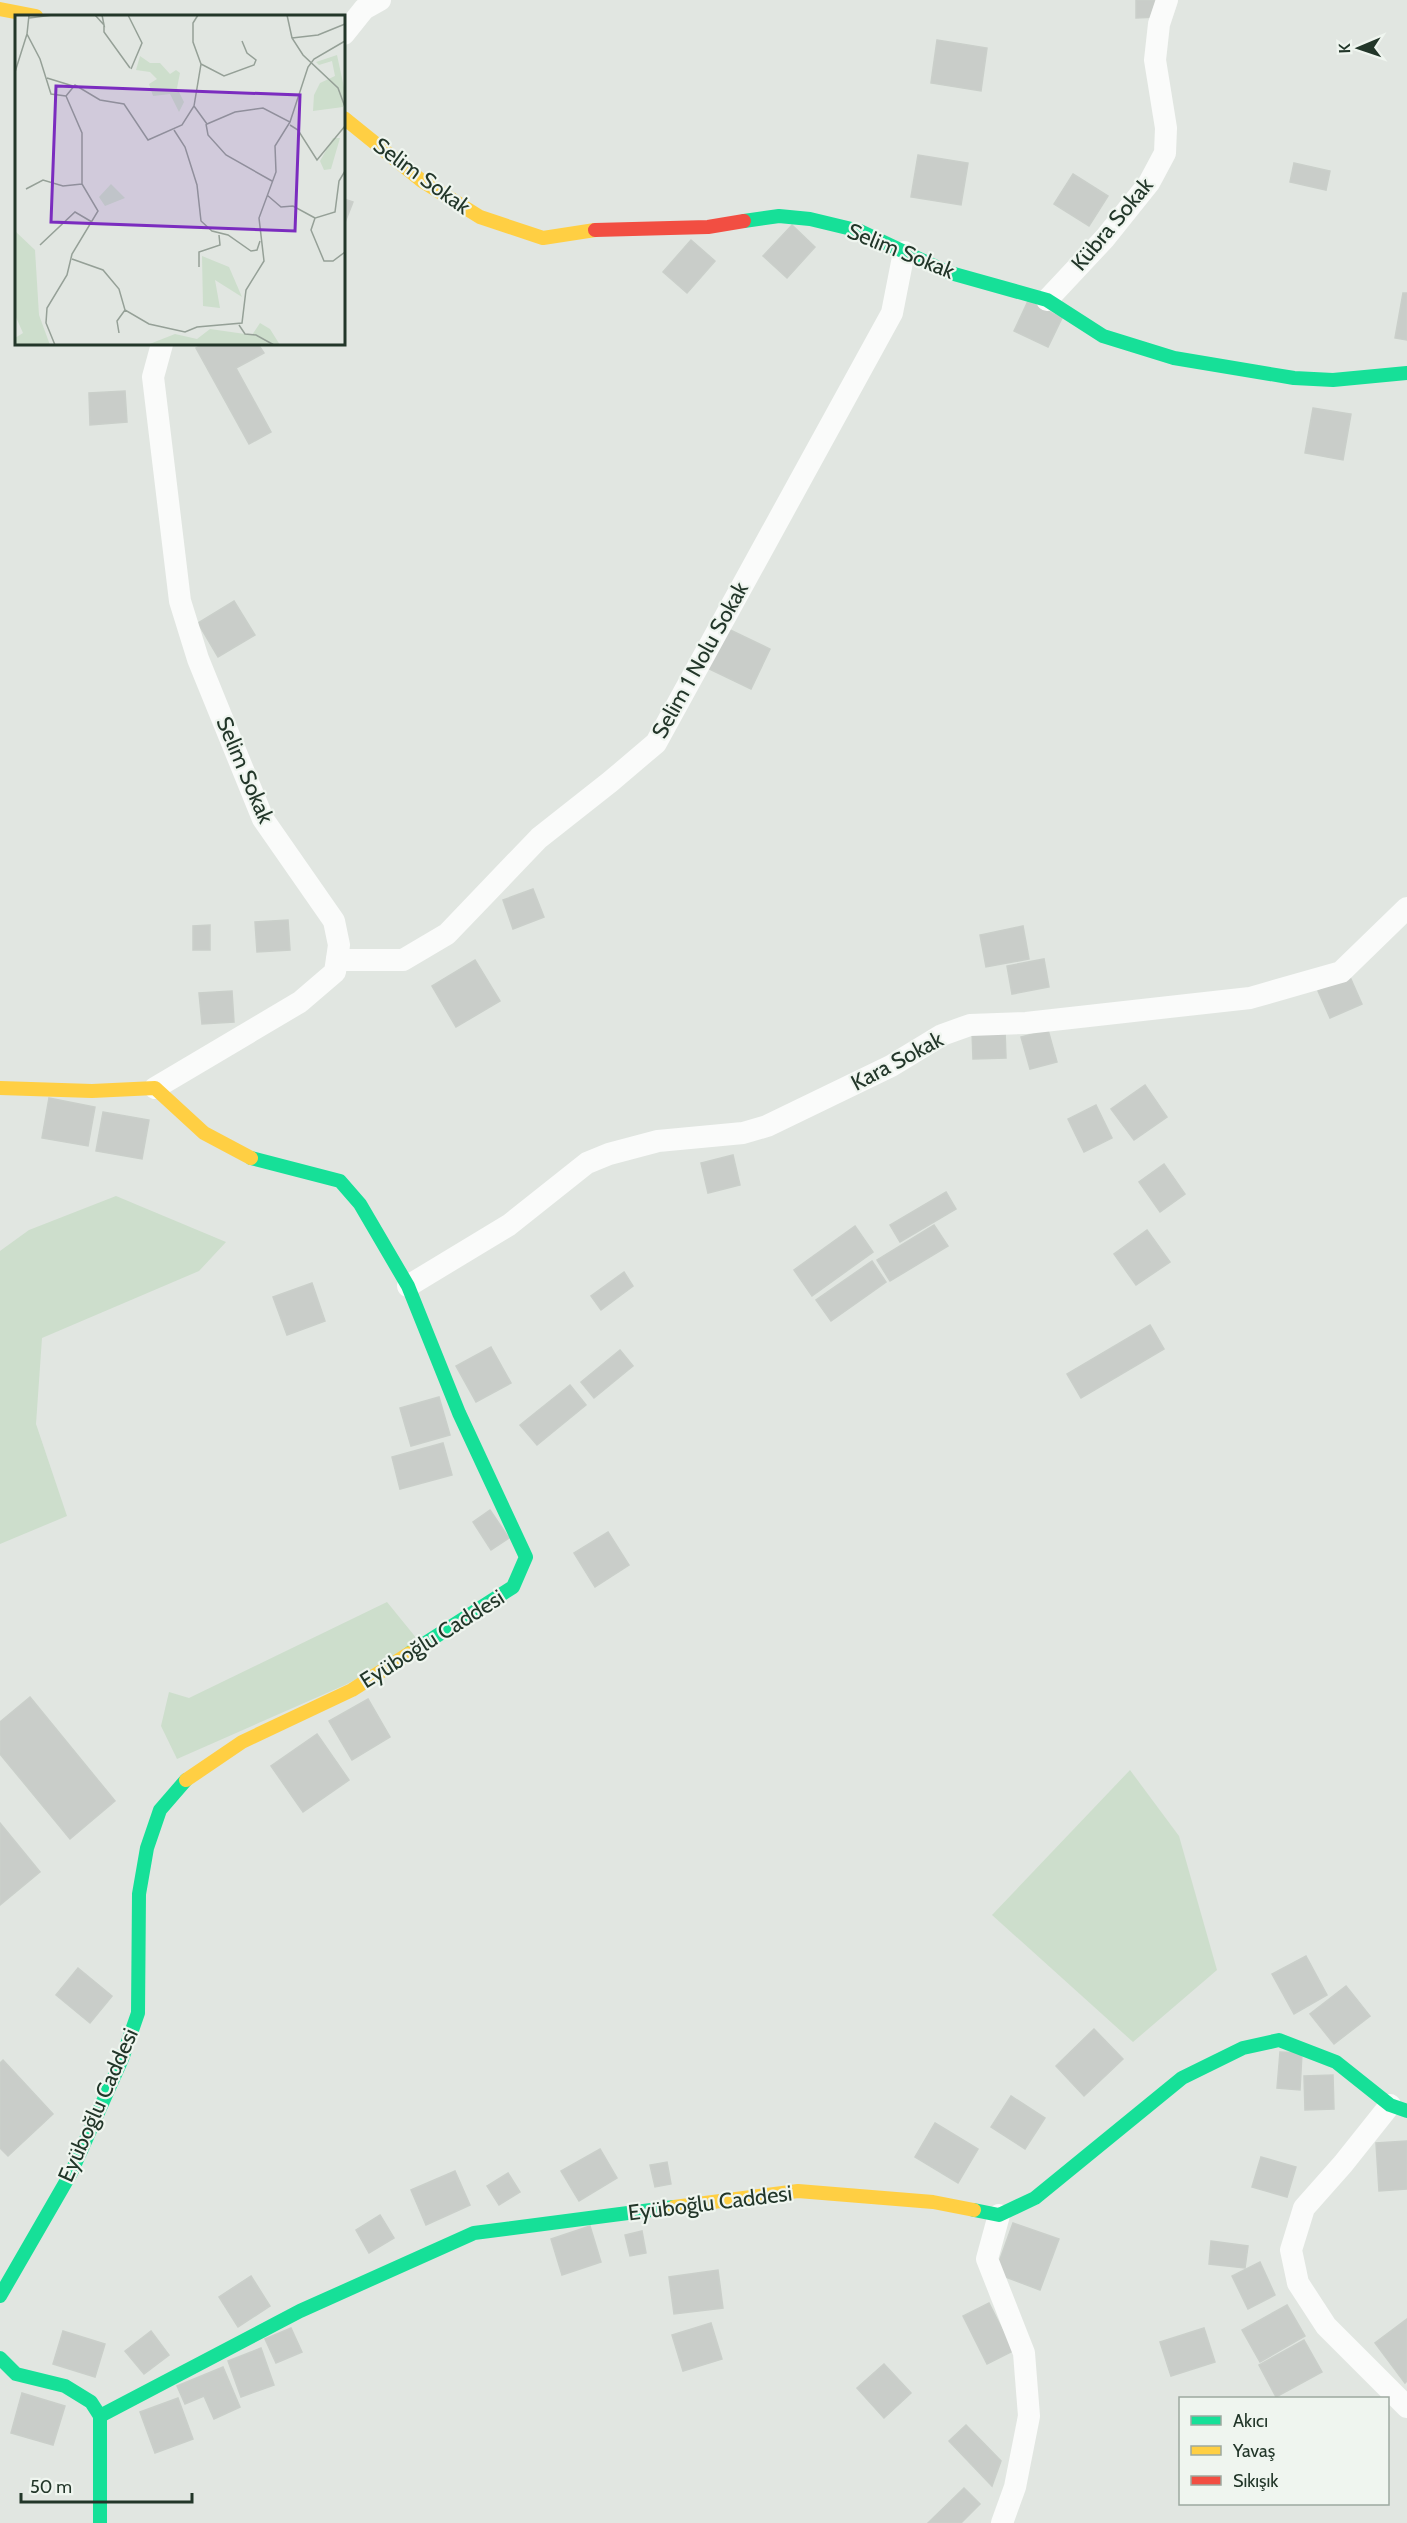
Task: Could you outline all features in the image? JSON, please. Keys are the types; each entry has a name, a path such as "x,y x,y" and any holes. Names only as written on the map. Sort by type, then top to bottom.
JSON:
{"street":[{"path":"345,33 364,9 380,0"},
{"name":"Kübra Sokak","path":"1047,300 1105,238 1149,183 1165,153 1166,128 1155,60 1159,24 1167,0"},
{"path":"0,9 31,15"},
{"name":"Selim Sokak","path":"345,119 422,181 480,217 543,238 605,229 708,227 779,216 810,219 860,231 947,272 1047,300 1103,336 1174,358 1294,378 1333,380 1407,373"},
{"name":"Selim 1 Nolu Sokak","path":"336,960 403,960 447,934 539,838 656,743 892,313 904,252"},
{"name":"Selim Sokak","path":"162,345 153,377 180,601 198,659 263,819 334,921 339,945 336,960"},
{"name":"Kara Sokak","path":"408,1286 509,1225 586,1163 658,1141 743,1133 767,1126 891,1066 942,1035 970,1025 1026,1023 1250,998 1341,972 1407,908"},
{"path":"0,1088 92,1091 155,1088 300,1002 335,972 336,960"},
{"name":"Eyüboğlu Caddesi","path":"0,2296 71,2173 126,2050 138,2013 141,1966 139,1894 147,1848 160,1810 184,1781 242,1742 352,1689 513,1587 526,1557 459,1413 408,1286 360,1204 340,1181 256,1161 204,1133 155,1088"},
{"path":"1002,2523 1015,2487 1029,2416 1024,2354 987,2259 999,2215 1035,2198 1182,2078 1243,2048 1280,2040 1336,2062 1399,2108 1343,2164 1304,2208 1291,2250 1298,2283 1326,2326 1407,2407"},
{"name":"Eyüboğlu Caddesi","path":"100,2416 300,2311 474,2234 798,2191 933,2202 999,2215"},
{"path":"0,2358 16,2374 65,2386 91,2402 100,2416 100,2523"}],"green space":[{"path":"116,1196 226,1242 199,1271 42,1338 36,1424 67,1516 0,1544 0,1251 29,1230"},
{"path":"387,1602 422,1645 345,1685 177,1759 161,1726 169,1692 189,1698"},
{"path":"1130,1770 1179,1836 1217,1970 1133,2042 992,1915"}],"building":[{"path":"1136,0 1157,0 1157,17 1136,18"},
{"path":"937,40 987,48 981,91 931,83"},
{"path":"918,155 968,163 961,205 911,197"},
{"path":"1294,163 1330,171 1326,190 1290,182"},
{"path":"1073,174 1108,196 1089,226 1054,204"},
{"path":"345,199 353,202 345,222"},
{"path":"792,225 815,247 787,278 763,256"},
{"path":"691,240 715,261 687,293 663,272"},
{"path":"1403,293 1407,293 1407,340 1395,338"},
{"path":"1028,301 1062,318 1048,347 1014,331"},
{"path":"201,345 259,345 264,353 236,368 271,432 249,444 196,348"},
{"path":"125,391 127,422 90,425 89,393"},
{"path":"1313,408 1351,414 1343,460 1305,453"},
{"path":"234,601 255,635 218,657 198,623"},
{"path":"724,627 770,649 751,689 705,667"},
{"path":"533,889 544,917 513,929 503,900"},
{"path":"288,920 290,950 257,952 255,922"},
{"path":"210,925 210,950 193,950 193,926"},
{"path":"1023,926 1029,959 986,967 980,935"},
{"path":"1044,959 1049,987 1012,994 1007,966"},
{"path":"475,960 500,1001 456,1027 432,986"},
{"path":"1350,977 1362,1004 1330,1018 1318,991"},
{"path":"232,991 234,1022 202,1024 199,993"},
{"path":"1005,1030 1006,1058 973,1059 972,1031"},
{"path":"1048,1030 1057,1062 1030,1069 1021,1037"},
{"path":"1145,1085 1167,1117 1134,1140 1111,1109"},
{"path":"49,1098 95,1107 88,1146 42,1138"},
{"path":"1096,1105 1112,1138 1084,1152 1068,1119"},
{"path":"103,1112 149,1120 142,1159 96,1151"},
{"path":"733,1155 740,1185 708,1193 701,1163"},
{"path":"1164,1164 1185,1194 1160,1212 1139,1182"},
{"path":"946,1192 956,1209 900,1242 890,1225"},
{"path":"934,1225 948,1246 890,1281 877,1260"},
{"path":"855,1226 873,1252 812,1296 794,1270"},
{"path":"1147,1230 1170,1262 1136,1285 1114,1254"},
{"path":"872,1261 886,1282 831,1321 816,1300"},
{"path":"624,1272 633,1286 601,1310 591,1296"},
{"path":"312,1283 325,1321 287,1335 273,1297"},
{"path":"1150,1325 1164,1349 1081,1398 1067,1374"},
{"path":"491,1347 511,1383 476,1402 456,1366"},
{"path":"620,1350 633,1366 594,1398 581,1382"},
{"path":"570,1385 586,1405 537,1445 520,1425"},
{"path":"439,1397 450,1435 411,1446 400,1408"},
{"path":"443,1443 452,1475 400,1489 392,1457"},
{"path":"490,1510 509,1538 491,1550 473,1522"},
{"path":"608,1532 629,1565 595,1587 574,1553"},
{"path":"30,1697 115,1801 70,1839 0,1754 0,1722"},
{"path":"368,1699 390,1737 352,1760 329,1721"},
{"path":"317,1734 349,1780 303,1812 271,1766"},
{"path":"0,1823 40,1872 0,1905"},
{"path":"1306,1956 1327,1995 1294,2014 1272,1974"},
{"path":"78,1968 112,1996 90,2023 56,1995"},
{"path":"1346,1986 1370,2016 1334,2044 1310,2014"},
{"path":"1094,2029 1123,2059 1084,2096 1056,2066"},
{"path":"1280,2052 1302,2053 1300,2090 1277,2088"},
{"path":"3,2060 53,2114 8,2156 0,2148 0,2063"},
{"path":"1333,2075 1334,2109 1305,2110 1304,2076"},
{"path":"1011,2096 1045,2118 1025,2149 991,2127"},
{"path":"935,2123 978,2149 958,2183 915,2157"},
{"path":"1407,2141 1407,2189 1379,2191 1376,2143"},
{"path":"600,2149 617,2178 579,2201 561,2171"},
{"path":"1261,2157 1296,2167 1287,2197 1252,2187"},
{"path":"667,2162 671,2184 655,2187 650,2165"},
{"path":"455,2171 470,2205 426,2225 411,2190"},
{"path":"508,2173 520,2192 499,2205 487,2186"},
{"path":"380,2215 394,2238 369,2253 356,2230"},
{"path":"1013,2223 1059,2239 1040,2290 995,2273"},
{"path":"590,2226 601,2262 562,2275 551,2239"},
{"path":"642,2231 646,2253 630,2256 625,2235"},
{"path":"1211,2241 1248,2246 1245,2268 1209,2264"},
{"path":"1260,2262 1275,2295 1248,2309 1232,2276"},
{"path":"718,2270 723,2308 674,2314 669,2277"},
{"path":"251,2276 270,2306 238,2327 219,2297"},
{"path":"989,2303 1013,2351 987,2364 963,2316"},
{"path":"1287,2305 1305,2336 1260,2362 1242,2330"},
{"path":"1407,2319 1407,2381 1405,2383 1375,2343"},
{"path":"711,2323 722,2359 683,2371 672,2335"},
{"path":"291,2328 302,2352 276,2363 265,2339"},
{"path":"1204,2328 1215,2362 1171,2376 1160,2342"},
{"path":"63,2331 105,2344 95,2377 53,2364"},
{"path":"151,2331 169,2355 144,2374 125,2351"},
{"path":"1304,2340 1322,2372 1276,2397 1259,2365"},
{"path":"261,2348 274,2385 241,2397 228,2361"},
{"path":"884,2364 911,2393 884,2418 857,2388"},
{"path":"223,2367 240,2407 214,2419 204,2396 185,2404 177,2386"},
{"path":"22,2393 65,2406 53,2445 11,2433"},
{"path":"178,2398 193,2439 155,2453 140,2412"},
{"path":"966,2425 1001,2461 992,2486 949,2441"},
{"path":"964,2488 980,2504 961,2523 928,2523"}],"traffic: fast":[{"path":"744,221 779,216 810,219 860,231 947,272 1047,300 1103,336 1174,358 1294,378 1333,380 1407,373"},
{"path":"251,1158 340,1181 360,1204 408,1286 459,1413 526,1557 513,1587 410,1653"},
{"path":"0,2296 71,2173 122,2059 138,2013 139,1894 147,1848 160,1810 186,1780"},
{"path":"974,2210 999,2215 1035,2198 1182,2078 1243,2048 1279,2040 1336,2062 1390,2105 1407,2111"},
{"path":"100,2416 300,2311 474,2233 674,2207"},
{"path":"0,2358 16,2374 65,2386 91,2402 100,2416"},
{"path":"100,2416 100,2523"}],"traffic: slow":[{"path":"0,9 31,15"},
{"path":"345,119 422,181 480,217 543,238 595,230"},
{"path":"0,1088 92,1091 155,1088 204,1133 251,1158"},
{"path":"186,1780 242,1742 352,1690 410,1653"},
{"path":"674,2207 798,2191 933,2202 974,2210"}],"traffic: jam":[{"path":"595,230 708,227 744,221"}]}
